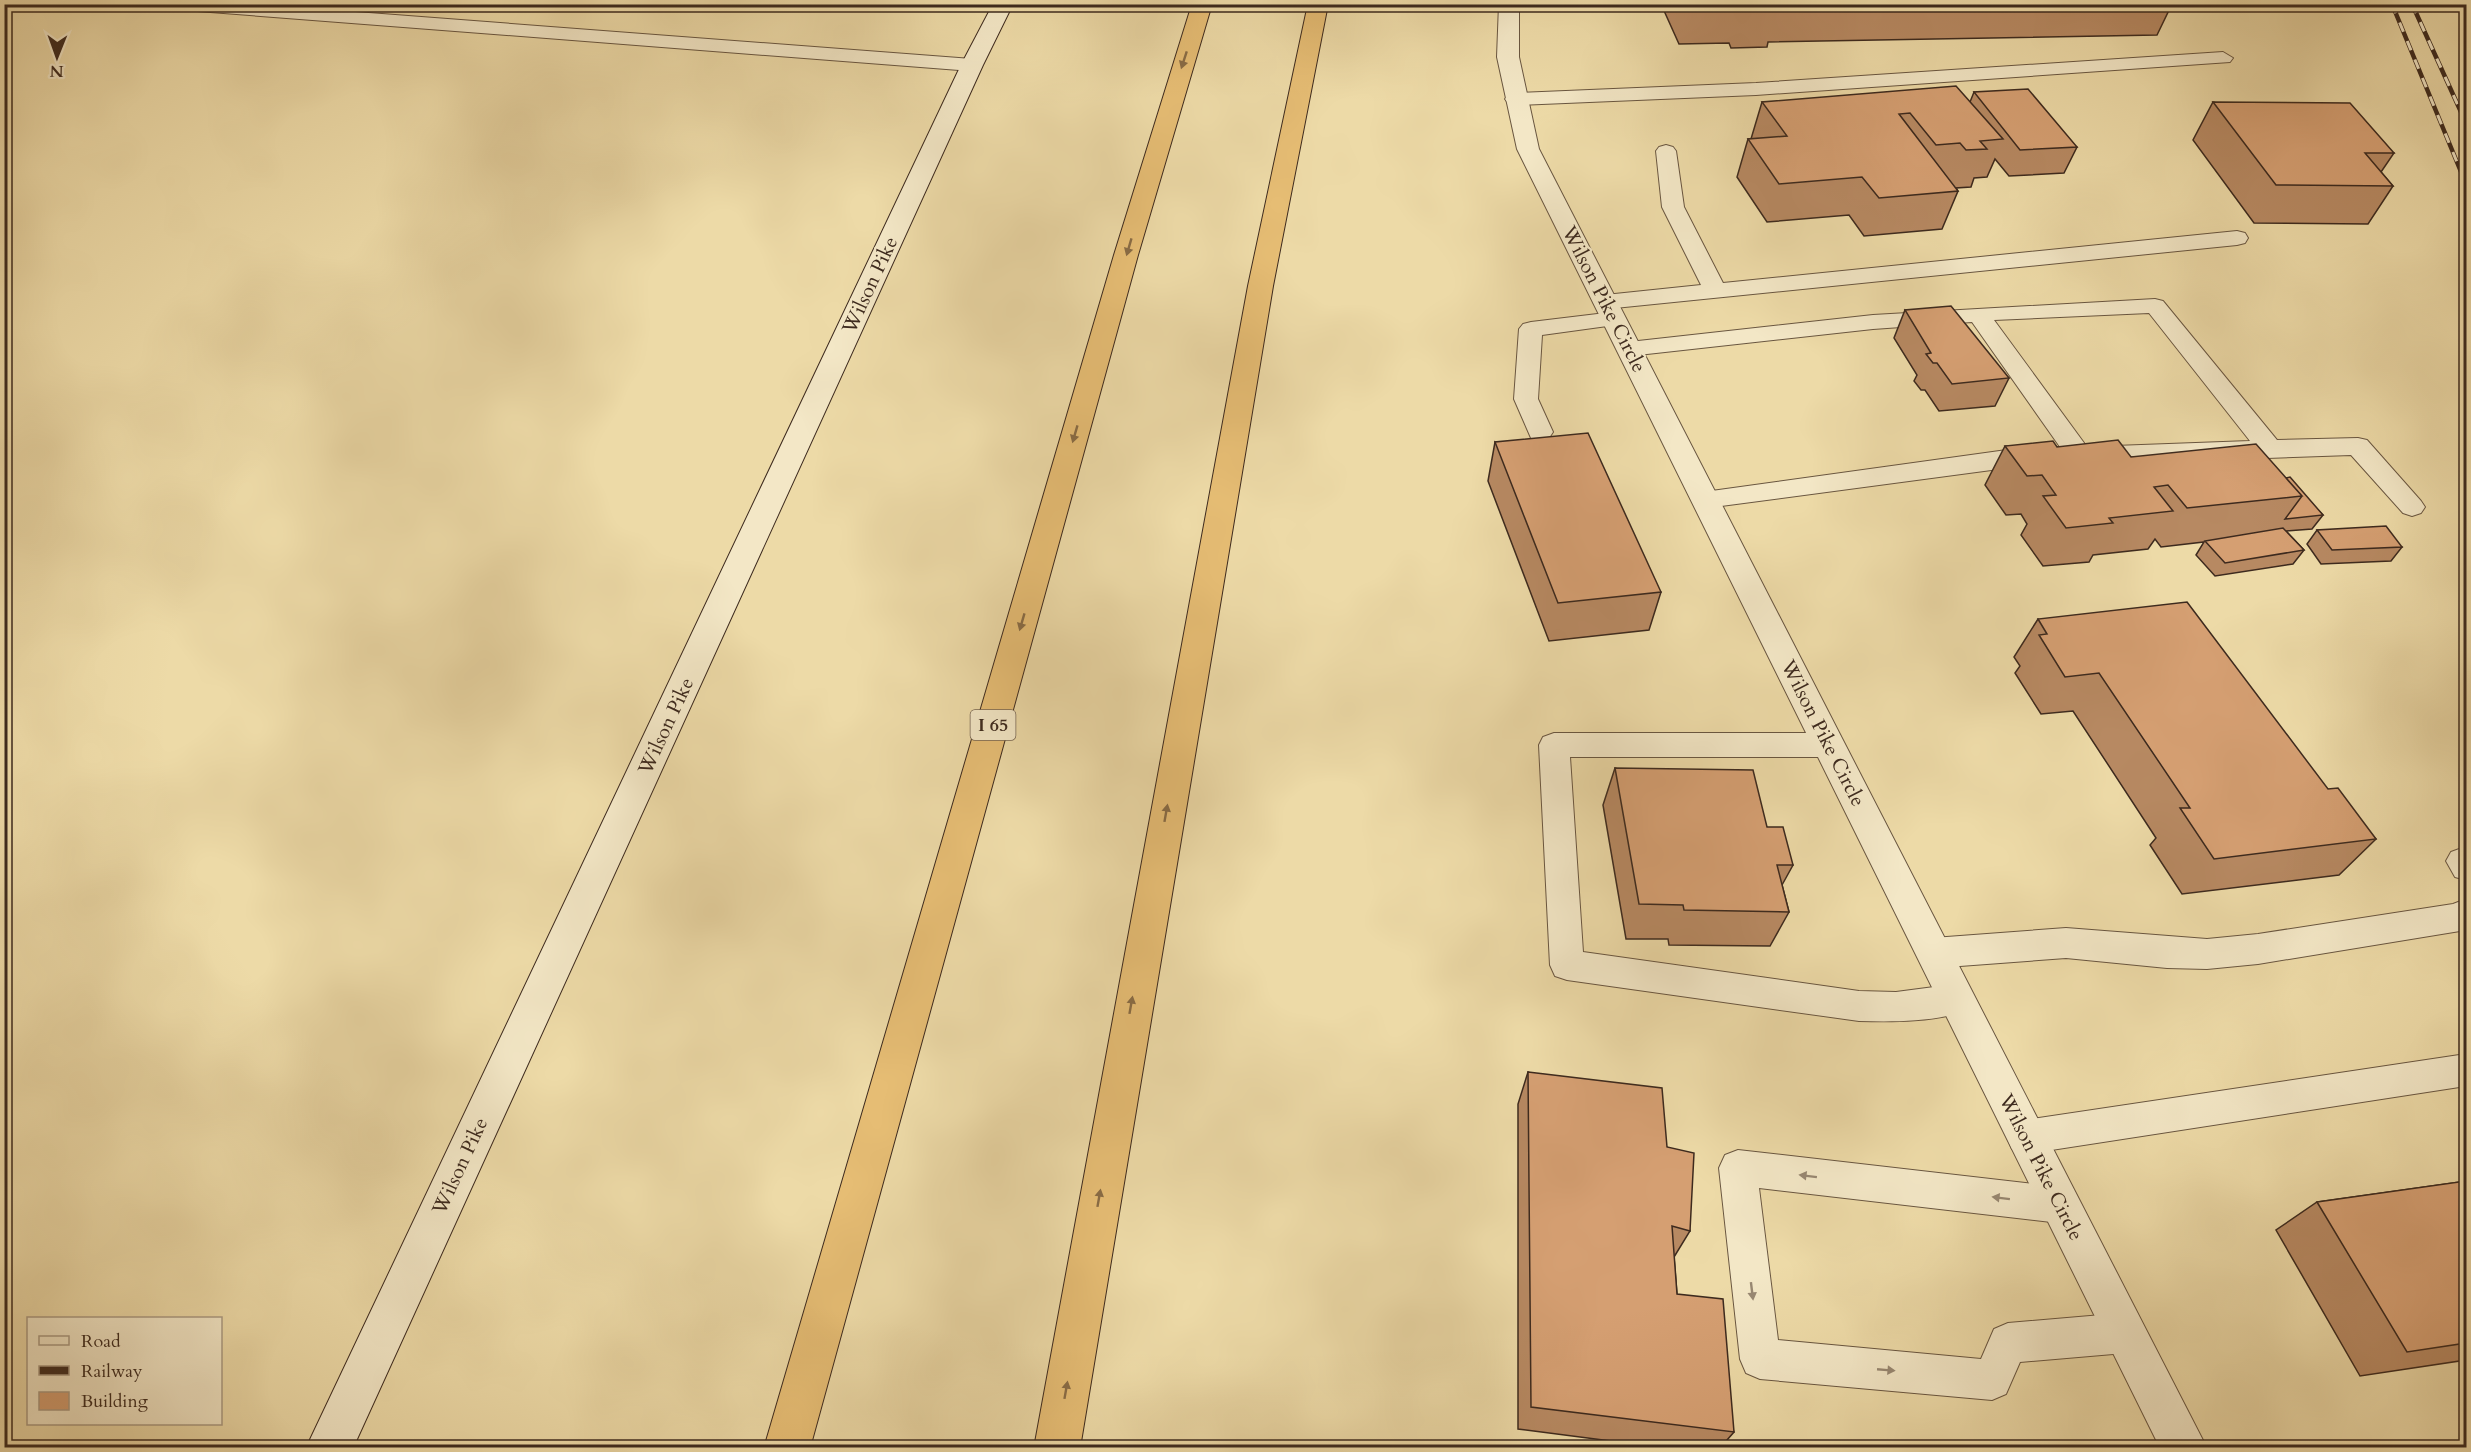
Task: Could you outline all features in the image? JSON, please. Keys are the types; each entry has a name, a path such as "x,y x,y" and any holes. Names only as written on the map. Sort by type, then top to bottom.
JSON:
{"highway":[{"name":"I 65","path":"787,1448 1116,290 1202,4"},
{"path":"1056,1448 1135,983 1220,511 1297,95 1318,4"}],"street":[{"name":"Wilson Pike","path":"328,1448 972,65 1003,4"},
{"name":"Wilson Pike Circle","path":"1509,4 1508,57 1515,99 1528,149 2184,1448"}],"lane":[{"path":"171,4 972,65"},
{"path":"1515,99 1756,89 2223,57"},
{"path":"1666,151 1673,207 1715,291"},
{"path":"1540,432 1526,399 1532,329 1609,310 1715,291 2237,238"},
{"path":"1629,349 1873,322 1978,314 2155,306 2269,448"},
{"path":"1978,314 2079,455"},
{"path":"1706,499 1806,488 2014,458 2358,446 2412,507"},
{"path":"1829,745 1554,746 1567,965 1859,1006 1896,1007 1957,999"},
{"path":"1933,953 2066,943 2167,953 2207,954 2258,949 2392,928 2460,917 2466,913"},
{"path":"2025,1137 2466,1070"},
{"path":"2060,1205 1738,1168 1760,1359 1992,1380 2008,1343 2125,1333"}],"building":[{"path":"1956,86 2003,139 1980,141 1987,149 1966,150 1960,143 1936,145 1910,113 1899,114 1958,191 1879,198 1862,177 1779,184 1748,139 1787,136 1762,102"},
{"path":"2028,89 2077,147 2020,150 1974,92"},
{"path":"2213,102 2350,103 2394,153 2365,153 2393,186 2276,185"},
{"path":"1951,306 2009,378 1952,384 1937,363 1933,363 1926,354 1931,353 1905,310"},
{"path":"1588,433 1661,592 1558,603 1495,442"},
{"path":"2118,440 2131,457 2256,444 2302,496 2187,508 2168,485 2154,487 2173,511 2109,518 2113,523 2066,528 2043,496 2056,495 2042,475 2027,476 2005,446 2053,441 2057,447"},
{"path":"2290,477 2323,515 2285,519 2302,496 2286,478"},
{"path":"2386,526 2402,547 2332,550 2317,530"},
{"path":"2283,528 2304,550 2225,563 2205,541"},
{"path":"2187,602 2328,789 2338,788 2376,839 2214,859 2180,808 2190,808 2099,673 2065,677 2039,635 2047,634 2038,619"},
{"path":"1615,768 1753,770 1767,827 1783,827 1793,865 1777,865 1789,912 1684,910 1683,905 1639,904"},
{"path":"1528,1072 1662,1088 1667,1147 1694,1153 1690,1231 1672,1226 1677,1294 1723,1299 1734,1432 1531,1407"},
{"path":"2466,1181 2466,1343 2407,1352 2317,1202"}],"railway":[{"path":"2392,4 2466,184"},
{"path":"2412,4 2466,123"}]}
